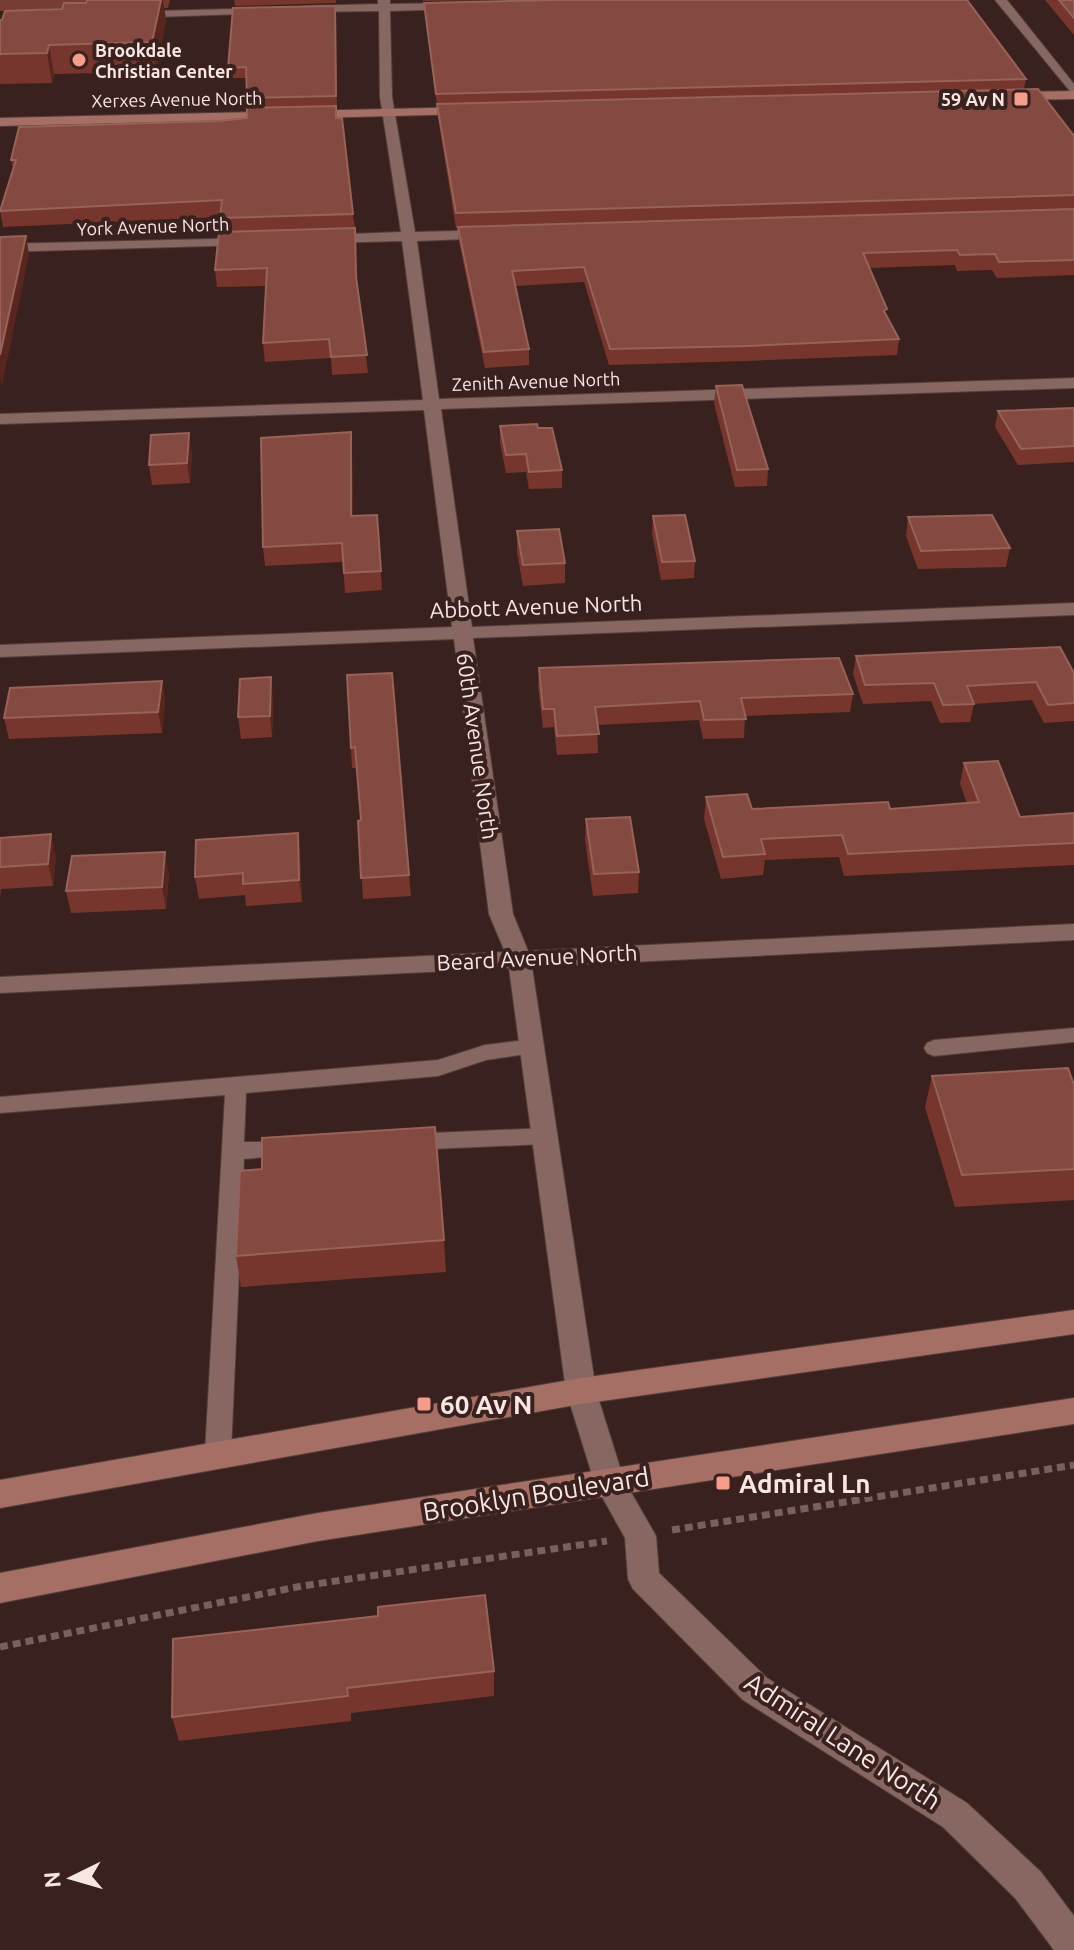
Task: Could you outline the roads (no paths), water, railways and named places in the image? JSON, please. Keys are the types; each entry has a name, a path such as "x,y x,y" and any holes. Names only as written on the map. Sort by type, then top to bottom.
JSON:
{"main road":[{"path":"1000,82 1068,80"},
{"path":"995,97 1074,94"},
{"name":"Xerxes Avenue North","path":"0,122 388,101 486,110"},
{"path":"0,1494 581,1391 1074,1322"},
{"name":"Brooklyn Boulevard","path":"0,1588 318,1527 1074,1411"}],"street":[{"path":"1001,0 1068,80 1074,94"},
{"path":"293,10 384,4 464,5"},
{"name":"60th Avenue North","path":"384,4 388,101 501,914 519,957 581,1391 610,1484"},
{"path":"156,14 278,10"},
{"path":"315,239 504,234"},
{"name":"York Avenue North","path":"0,248 268,241"},
{"name":"Zenith Avenue North","path":"0,419 1074,383"},
{"name":"Abbott Avenue North","path":"0,651 1074,609"},
{"name":"Beard Avenue North","path":"0,985 1074,932"},
{"name":"Admiral Lane North","path":"610,1484 640,1536 644,1579 755,1689 955,1815 1028,1885 1074,1946"}],"lane":[{"path":"141,14 156,14"},
{"path":"934,1048 1074,1035"},
{"path":"0,1105 438,1068 485,1053 533,1047"},
{"path":"218,1453 236,1086"},
{"path":"386,1143 545,1136"},
{"path":"233,1151 307,1147"}],"place":[{"name":"Brookdale Christian Center","path":"79,60"},
{"name":"59 Av N","path":"1021,99"},
{"name":"60 Av N","path":"424,1404"},
{"name":"Admiral Ln","path":"723,1483"}]}
